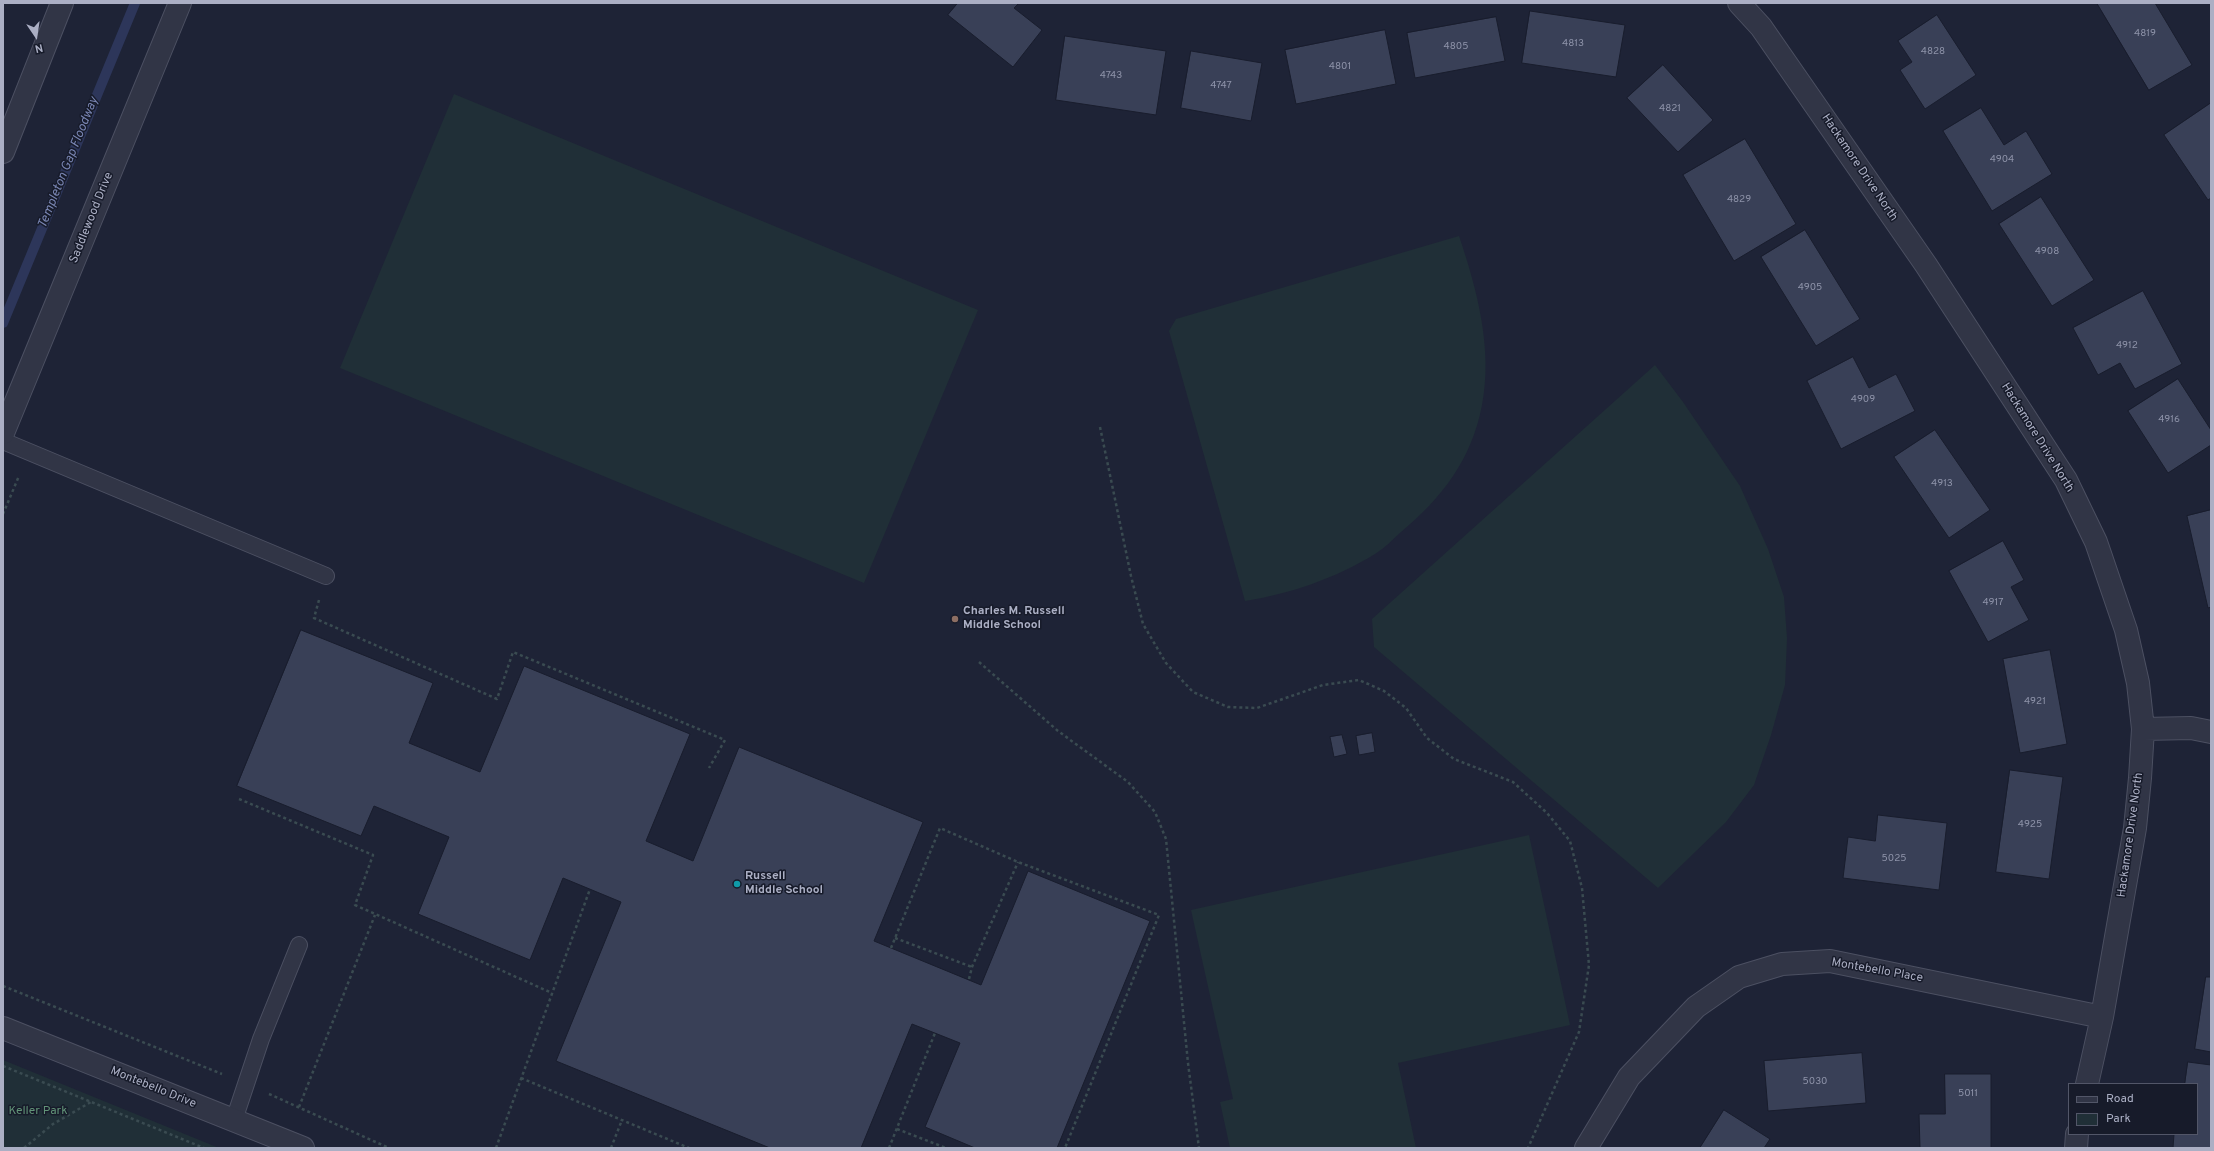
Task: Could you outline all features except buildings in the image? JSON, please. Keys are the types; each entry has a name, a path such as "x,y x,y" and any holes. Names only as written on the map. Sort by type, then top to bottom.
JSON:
{"street":[{"path":"3,152 62,3"},
{"name":"Saddlewood Drive","path":"3,433 180,3"},
{"name":"Hackamore Drive North","path":"1739,3 1761,27 1926,265 2066,480 2096,542 2126,630 2138,683 2143,729 2134,828 2102,1017 2087,1083"},
{"path":"2143,729 2191,728 2211,732"},
{"name":"Montebello Place","path":"1586,1148 1629,1077 1696,1007 1739,977 1782,964 1830,962 2102,1017"},
{"name":"Montebello Drive","path":"3,1028 302,1148"},
{"path":"2076,1148 2077,1135"}],"lane":[{"path":"3,441 326,576"},
{"path":"234,1120 261,1039 299,945"}],"path":[{"path":"1100,427 1131,576 1143,624 1166,663 1193,692 1228,707 1258,708 1323,685 1360,680 1384,691 1406,708 1427,738 1454,759 1513,782 1547,813 1570,842 1582,888 1589,965 1579,1032 1528,1148"},
{"path":"326,576 314,618 497,700 513,652 725,740 709,768"},
{"path":"979,662 1058,730 1128,782 1155,812 1166,839 1187,1055 1199,1148"},
{"path":"239,799 373,855 355,905 552,993"},
{"path":"891,948 940,828 1018,862 1160,915 1065,1148"},
{"path":"969,979 972,967 1018,862"},
{"path":"496,1148 590,889"},
{"path":"299,1107 376,915"},
{"path":"895,938 972,967"},
{"path":"3,986 246,1084 389,1148"},
{"path":"889,1148 935,1033"},
{"path":"3,1066 204,1148"},
{"path":"521,1078 689,1148"},
{"path":"24,1148 53,1124 91,1102"},
{"path":"611,1148 622,1120"},
{"path":"897,1129 946,1148"}],"green space":[{"path":"454,94 978,310 864,583 340,368"},
{"path":"1459,236 1477,298 1486,362 1482,405 1471,443 1463,460 1442,491 1430,505 1375,554 1329,578 1279,594 1245,601 1169,331 1176,319"},
{"path":"1655,365 1683,402 1740,486 1768,549 1784,597 1787,638 1785,685 1771,735 1754,785 1726,822 1658,888 1374,647 1372,619"},
{"path":"1529,835 1570,1025 1398,1063 1416,1148 1230,1148 1220,1102 1233,1099 1191,910"},
{"name":"Keller Park","path":"3,1060 219,1148 3,1148"}],"waterway":[{"name":"Templeton Gap Floodway","path":"3,323 135,3"}],"place":[{"name":"Charles M. Russell Middle School","path":"955,619"},
{"name":"Russell Middle School","path":"737,884"}]}
